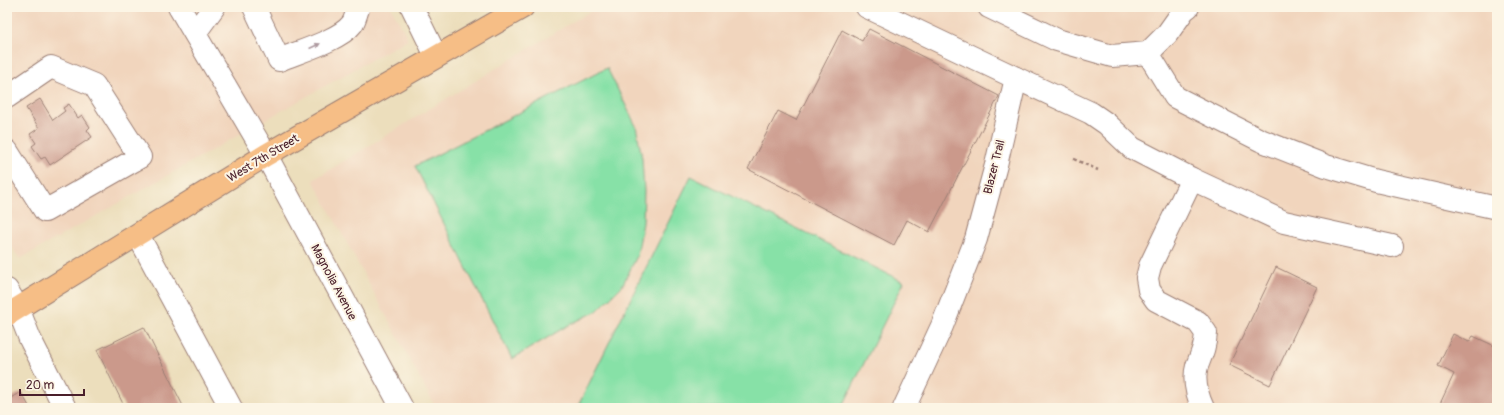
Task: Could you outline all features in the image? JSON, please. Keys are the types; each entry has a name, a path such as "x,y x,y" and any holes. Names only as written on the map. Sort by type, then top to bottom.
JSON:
{"main road":[{"name":"West 7th Street","path":"11,304 138,235 266,156 436,56 523,7"}],"street":[{"name":"Magnolia Avenue","path":"180,7 266,156 402,408"},
{"path":"195,33 214,7"},
{"path":"254,7 279,60 313,47 339,34 353,24 358,9 357,7"},
{"path":"412,7 436,56"},
{"path":"867,7 1091,113 1107,124 1132,148 1192,179 1284,222 1392,246"},
{"path":"989,7 1058,40 1112,56 1148,53 1168,34 1184,10 1188,7"},
{"path":"1148,53 1175,97 1260,140 1326,166 1376,180 1497,208"},
{"path":"7,97 50,67 94,85 140,157 45,210 7,151"},
{"name":"Blazer Trail","path":"904,408 942,326 976,239 996,165 1016,78"},
{"path":"1192,179 1150,266 1147,278 1149,290 1156,300 1198,322 1206,333 1205,347 1197,367 1195,383 1198,398 1203,408"},
{"path":"138,235 231,408"},
{"path":"11,304 65,408"}],"path":[{"path":"1074,158 1098,170"}],"shaded area":[{"path":"7,7 391,7 408,39 20,259 7,240"},
{"path":"597,7 1497,7 1497,408 436,408 313,180"}],"green space":[{"path":"607,68 636,126 642,158 644,191 643,223 637,256 622,286 597,311 567,326 512,359 415,166"},
{"path":"691,176 904,282 842,408 577,408"}],"building":[{"path":"869,29 999,96 929,232 907,220 894,245 748,169 778,111 796,120 842,30 862,41"},
{"path":"40,99 53,120 65,111 63,108 69,104 78,118 82,115 90,127 87,130 92,137 50,165 45,157 41,159 32,146 36,143 30,134 39,128 26,108"},
{"path":"1276,267 1317,287 1270,385 1229,365"},
{"path":"144,327 184,408 125,408 97,350"},
{"path":"1453,334 1469,342 1473,336 1497,347 1497,408 1438,408 1454,374 1438,366"},
{"path":"21,392 30,408 7,408 7,400"}]}
